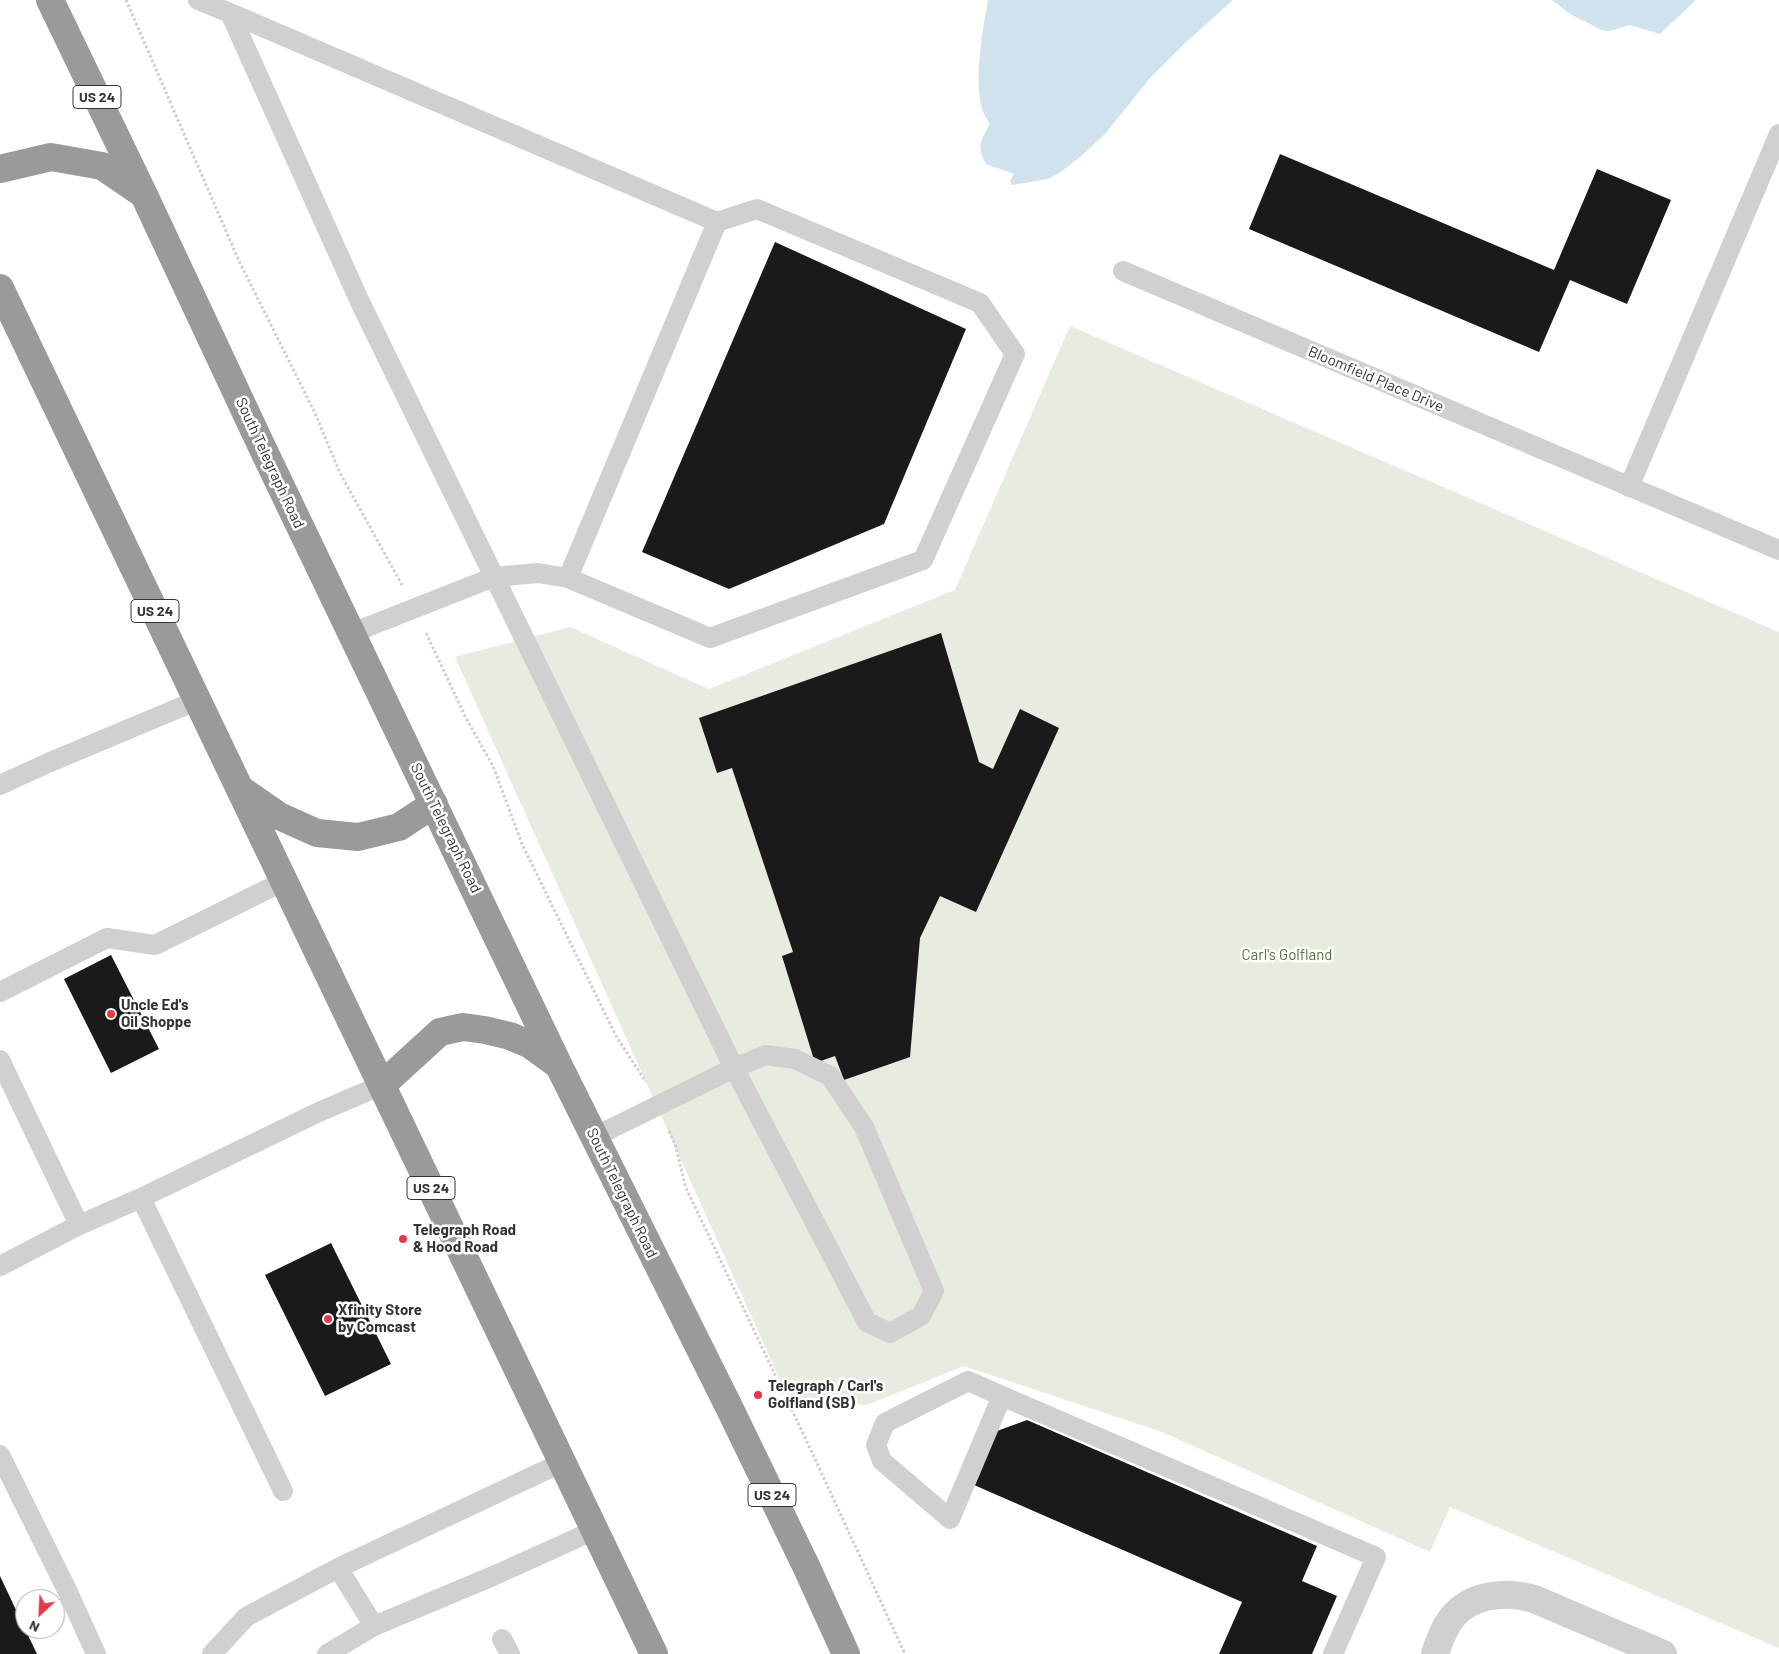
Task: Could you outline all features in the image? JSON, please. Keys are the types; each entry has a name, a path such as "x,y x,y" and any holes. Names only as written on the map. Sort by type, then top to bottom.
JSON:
{"highway":[{"name":"South Telegraph Road","path":"50,0 559,1066 724,1398 806,1566 846,1654"},
{"path":"0,169 51,157 60,158 102,166 144,195"},
{"name":"US 24","path":"0,288 654,1654"},
{"path":"241,790 279,816 317,833 358,837 399,827 434,804"},
{"path":"382,1085 440,1032 463,1027 510,1036 529,1044 559,1066"}],"street":[{"path":"1434,1654 1447,1626 1456,1613 1482,1598 1500,1594 1522,1596 1534,1600 1663,1654"}],"lane":[{"path":"198,0 717,222 757,209 980,303 1015,354 923,560 710,638 568,578 538,573 494,577 352,633"},
{"path":"230,13 360,302 734,1068 867,1322 890,1332 921,1316 934,1291 864,1127 830,1076 796,1059 766,1056 734,1068 594,1137"},
{"path":"1629,487 1779,134"},
{"path":"568,578 717,222"},
{"name":"Bloomfield Place Drive","path":"1124,271 1779,550"},
{"path":"0,784 198,700"},
{"path":"0,992 107,938 155,945 284,881"},
{"path":"0,1060 78,1226"},
{"path":"0,1266 78,1226 314,1114 382,1085"},
{"path":"140,1198 282,1491"},
{"path":"1002,1396 950,1519 882,1461 876,1445 885,1424 968,1381 1376,1558 1334,1654"},
{"path":"0,1454 68,1592 96,1654"},
{"path":"212,1654 246,1617 338,1568 563,1462"},
{"path":"327,1654 374,1626 493,1576 595,1530"},
{"path":"338,1568 374,1626"}],"path":[{"path":"126,0 239,260 315,413 340,473 401,583"},
{"path":"430,640 468,720 493,766 522,844 616,1036 641,1073 646,1084"},
{"path":"667,1127 675,1144 686,1188 810,1448 905,1654"}],"green space":[{"name":"Carl's Golfland","path":"1070,326 1779,632 1779,1648 1450,1507 1430,1552 1162,1432 964,1366 867,1405 788,1398 455,657 570,627 709,689 955,590"}],"water":[{"path":"988,0 1233,0 1150,78 1105,134 1081,156 1061,172 1048,179 1012,185 1010,181 1014,174 986,164 980,147 990,123 984,113 980,99 979,82 979,64"},
{"path":"1552,0 1696,0 1660,34 1630,25 1609,31 1602,30 1570,14"}],"building":[{"path":"1280,154 1554,270 1597,169 1671,200 1627,304 1570,280 1539,352 1249,229"},
{"path":"775,242 966,329 884,524 729,589 642,552"},
{"path":"941,633 979,762 993,769 1020,709 1059,728 976,912 940,896 920,938 910,1057 844,1080 835,1056 815,1063 782,956 793,952 732,768 717,773 699,718"},
{"name":"Uncle Ed's Oil Shoppe","path":"111,955 159,1049 111,1073 64,979"},
{"name":"Xfinity Store by Comcast","path":"331,1243 391,1364 325,1396 265,1275"},
{"path":"1027,1420 1317,1546 1302,1581 1337,1596 1312,1654 1219,1654 1242,1602 974,1485 997,1431"},
{"path":"0,1576 15,1608 15,1639 30,1639 37,1654 0,1654"}],"place":[{"name":"Uncle Ed's Oil Shoppe","path":"111,1014"},
{"name":"Telegraph Road & Hood Road","path":"403,1239"},
{"name":"Xfinity Store by Comcast","path":"328,1319"},
{"name":"Telegraph / Carl's Golfland (SB)","path":"758,1395"}]}
